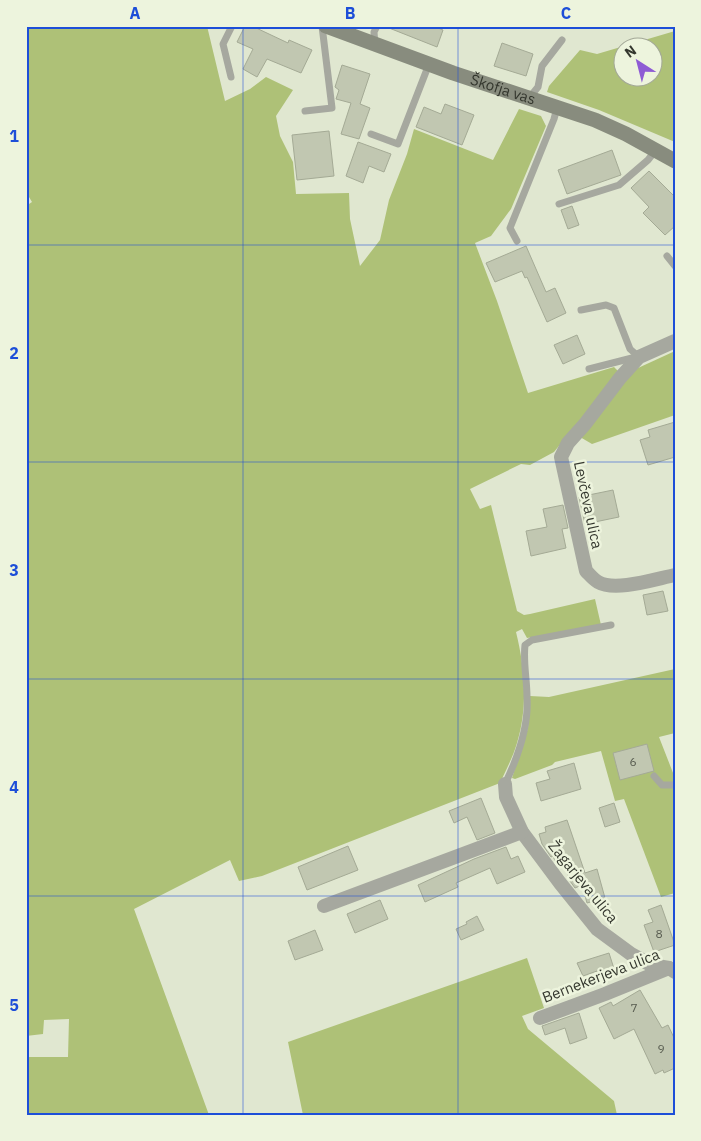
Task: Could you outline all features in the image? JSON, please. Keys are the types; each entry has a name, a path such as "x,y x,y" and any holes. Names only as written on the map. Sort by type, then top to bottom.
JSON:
{"main road":[{"name":"Škofja vas","path":"324,26 595,120 626,134 675,161"}],"street":[{"name":"Levčeva ulica","path":"675,341 639,357 568,443 561,457 586,571 599,583 616,586 675,575"},
{"name":"Žagarjeva ulica","path":"506,784 506,797 522,832 597,929 631,954 651,965 673,968"},
{"path":"324,906 522,832"},
{"name":"Bernekerjeva ulica","path":"540,1018 673,968"}],"lane":[{"path":"231,77 223,44 232,26"},
{"path":"305,111 332,108 324,26"},
{"path":"375,45 374,32 377,26"},
{"path":"529,98 538,87 542,66 562,40"},
{"path":"371,134 398,144 429,64"},
{"path":"517,242 510,228 554,120 557,108"},
{"path":"559,204 619,185 648,160 655,151"},
{"path":"667,256 675,266"},
{"path":"580,310 606,305 614,308 630,349 639,357"},
{"path":"589,369 639,357"},
{"path":"506,784 525,725 527,698 525,645 532,640 611,625"},
{"path":"654,776 662,785 675,785"}],"green space":[{"path":"26,26 207,26 225,101 250,89 266,77 293,90 276,116 280,136 293,162 296,194 349,193 350,219 360,266 380,240 389,200 407,154 414,129 493,160 519,109 541,116 546,126 511,209 491,236 475,243 528,393 614,367 619,372 554,452 530,465 521,464 470,489 480,509 491,505 517,611 524,615 595,599 601,625 527,638 522,629 516,632 523,673 523,716 515,748 500,783 262,876 239,881 230,860 134,909 209,1115 26,1115 26,1057 68,1057 69,1019 44,1020 43,1034 26,1036 26,206 32,202 26,192"},
{"path":"675,31 675,142 599,110 547,92 549,86 580,50 597,54 614,49 614,88 664,88 664,38 651,38"},
{"path":"675,351 675,415 592,444 580,437 621,383 638,368"},
{"path":"675,669 675,733 659,737 675,778 675,893 661,897 624,799 615,801 601,751 555,762 552,765 515,779 512,778 528,728 530,696 549,697"},
{"path":"527,958 544,1008 522,1016 528,1029 614,1101 617,1115 303,1115 288,1042"}],"building":[{"path":"245,26 252,26 288,43 289,40 312,50 301,73 267,59 257,77 243,69 253,49 237,42"},
{"path":"384,26 433,26 443,30 437,47"},
{"path":"502,43 533,54 526,76 494,66"},
{"path":"342,65 370,74 360,104 370,108 359,139 341,134 351,103 336,99 339,90 335,87"},
{"path":"445,104 474,115 462,145 416,127 424,107 441,114"},
{"path":"329,131 334,176 297,180 292,135"},
{"path":"358,142 391,154 384,172 369,166 363,183 346,176"},
{"path":"612,150 621,175 567,194 558,170"},
{"path":"649,171 675,197 675,226 665,235 643,213 649,207 631,188"},
{"path":"572,206 579,225 568,229 561,210"},
{"path":"526,246 546,292 555,288 566,313 547,322 527,277 525,278 522,271 495,282 486,263"},
{"path":"577,335 585,354 563,364 554,345"},
{"path":"675,422 675,457 648,465 640,440 650,437 648,430"},
{"path":"613,490 619,517 585,524 579,497"},
{"path":"563,505 568,528 562,529 566,548 531,556 526,531 547,527 543,509"},
{"path":"663,591 668,611 647,615 643,595"},
{"path":"647,744 654,771 620,780 613,753"},
{"path":"574,763 581,789 541,801 536,783 550,779 547,771"},
{"path":"481,798 495,833 477,840 467,817 454,823 449,811"},
{"path":"614,803 620,822 605,827 599,808"},
{"path":"567,820 585,873 597,869 605,898 587,903 582,885 575,888 570,881 563,858 555,861 542,844 539,834 546,832 545,827"},
{"path":"348,846 358,870 307,890 298,867"},
{"path":"506,847 511,859 518,856 525,872 497,884 490,868 456,883 458,887 425,902 418,885 474,859"},
{"path":"380,900 388,919 355,933 347,914"},
{"path":"661,905 675,945 654,952 644,925 653,922 648,910"},
{"path":"477,916 484,930 461,940 456,929 467,924 466,922"},
{"path":"315,930 323,950 295,960 288,941"},
{"path":"609,953 616,975 600,980 597,971 583,976 577,963"},
{"path":"640,990 662,1028 668,1025 675,1040 675,1068 664,1073 663,1070 655,1074 634,1029 614,1039 599,1008 611,1002 613,1006"},
{"path":"579,1013 587,1038 570,1044 565,1028 545,1035 542,1026"}]}
